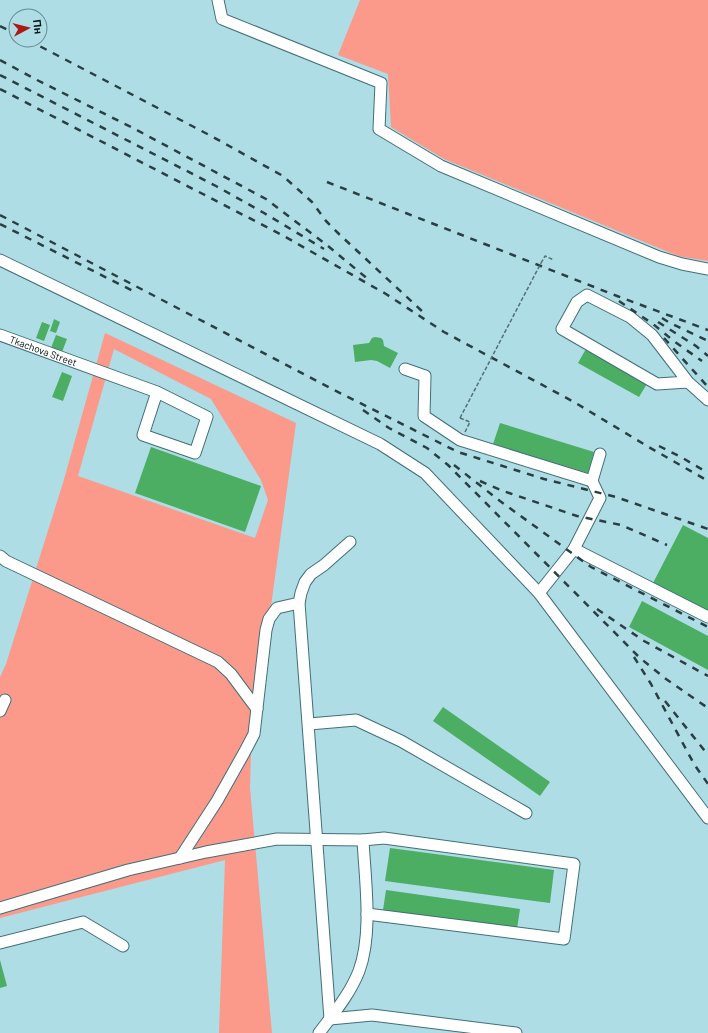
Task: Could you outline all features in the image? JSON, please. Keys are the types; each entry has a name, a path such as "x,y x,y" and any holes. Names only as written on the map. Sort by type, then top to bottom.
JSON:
{"street":[{"path":"218,0 222,19 381,83 379,129 441,166 659,257 682,264 708,269"},
{"path":"0,260 380,444 425,473 539,593 708,818"},
{"path":"688,382 657,384 562,329 577,302 587,294 630,317 652,335 688,382 708,400"},
{"name":"Tkachova Street","path":"0,335 157,392 207,417 195,453 143,435 157,392"},
{"path":"405,369 425,376 424,416 460,440 592,481"},
{"path":"539,593 574,549 600,498 592,481 600,454"},
{"path":"330,1019 299,603 305,582 311,574 324,565 350,542"},
{"path":"574,549 708,617"},
{"path":"0,556 6,561 218,662 231,674 257,709"},
{"path":"180,858 217,801 254,734 266,630 270,619 276,608 299,603"},
{"path":"0,711 5,700"},
{"path":"309,724 356,720 401,741 526,813"},
{"path":"0,908 128,870 206,852 277,839 363,840 384,838 574,864 564,939 367,914"},
{"path":"319,1033 346,996 359,971 366,943 367,914 363,840"},
{"path":"0,943 83,922 123,946"},
{"path":"330,1019 372,1015 516,1033"}],"path":[{"path":"460,440 470,422 460,418 545,256 554,260"}],"shaded area":[{"path":"360,0 708,0 708,261 678,256 444,159 391,127 388,74 338,55"},
{"path":"105,333 296,423 251,753 250,788 272,1033 219,1033 225,860 0,918 0,677 6,664 63,483","holes":["114,349 211,399 261,480 268,500 255,538 78,476"]}],"building":[{"path":"54,319 60,322 56,333 50,331"},
{"path":"42,322 50,325 44,341 36,338"},
{"path":"56,335 67,339 62,352 51,348"},
{"path":"372,338 381,338 384,346 398,353 390,368 377,361 371,360 355,362 353,345 369,343"},
{"path":"587,347 648,382 639,397 578,363"},
{"path":"62,372 72,376 63,401 52,397"},
{"path":"500,423 594,452 588,473 493,444"},
{"path":"151,447 261,486 245,532 135,493"},
{"path":"683,525 708,538 708,612 653,583"},
{"path":"642,601 708,636 708,670 629,627"},
{"path":"443,707 550,782 540,796 433,721"},
{"path":"390,848 554,870 550,903 385,881"},
{"path":"386,890 520,909 517,929 383,910"},
{"path":"0,960 7,986 0,988"}],"railway":[{"path":"0,26 8,30"},
{"path":"43,48 213,137 283,176 312,202 326,221 339,234 424,313"},
{"path":"0,60 131,127 266,199 328,246 369,280"},
{"path":"0,75 216,186 324,249"},
{"path":"0,89 282,235 386,294 444,332 574,402 708,481"},
{"path":"327,182 617,296 708,330"},
{"path":"0,215 332,389 458,452 544,479 616,497 708,529"},
{"path":"0,224 137,293"},
{"path":"619,301 653,324 702,361"},
{"path":"662,318 708,341"},
{"path":"658,322 696,346 708,356"},
{"path":"664,338 708,387"},
{"path":"363,410 389,428 427,448 448,465 640,658 666,679 708,708"},
{"path":"659,446 708,473"},
{"path":"454,465 500,501 591,567 708,627"},
{"path":"480,481 503,491 577,516 621,525 667,545"},
{"path":"597,609 644,641 708,676"},
{"path":"634,657 651,684 694,764 708,784"},
{"path":"665,701 708,755"}]}
